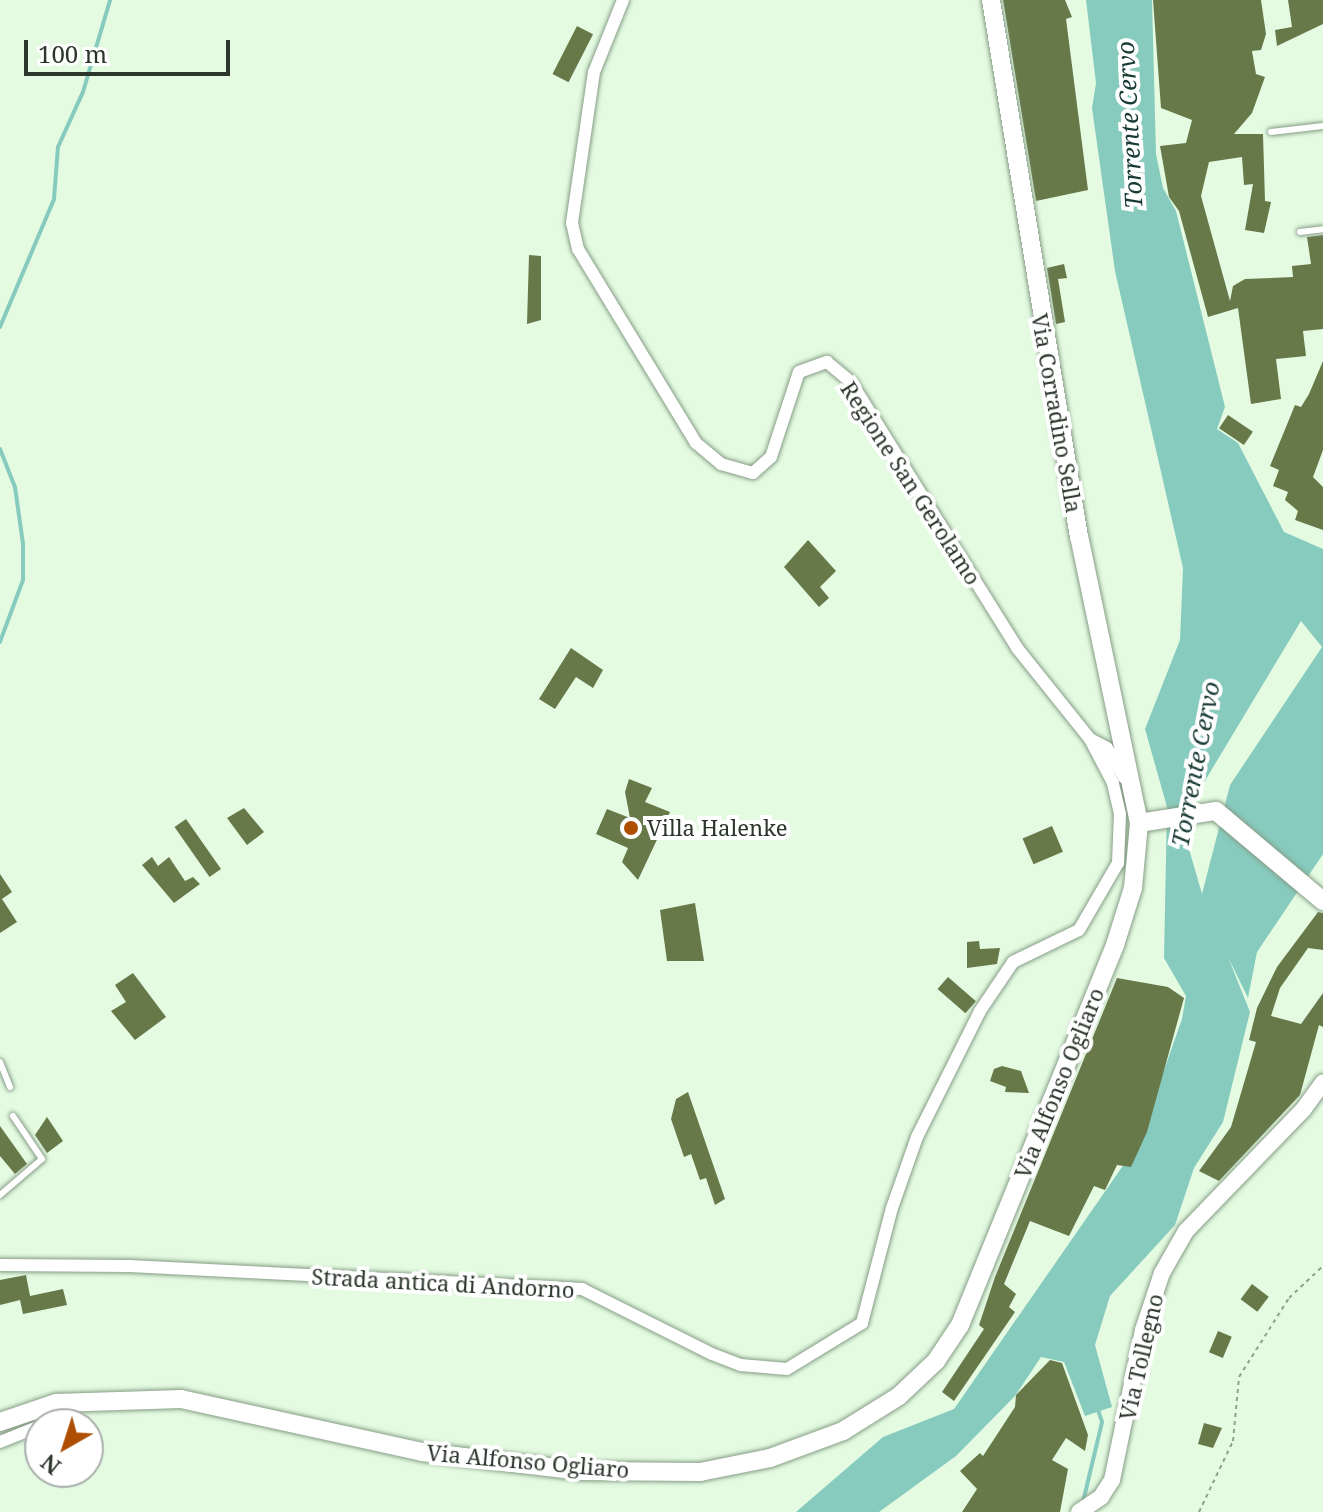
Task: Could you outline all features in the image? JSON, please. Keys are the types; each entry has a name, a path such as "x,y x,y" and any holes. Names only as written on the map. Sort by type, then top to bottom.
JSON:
{"main road":[{"name":"Via Corradino Sella","path":"991,0 1079,537 1135,802 1146,822"},
{"path":"1146,822 1204,809 1227,818 1323,901"},
{"name":"Via Alfonso Ogliaro","path":"0,1422 56,1403 181,1399 422,1452 581,1471 700,1472 770,1458 843,1431 899,1396 936,1361 960,1325 1115,945 1133,888 1146,822"}],"street":[{"name":"Regione San Gerolamo","path":"623,0 594,72 572,223 578,249 696,443 721,464 753,473 771,457 799,372 827,362 851,382 1017,648 1092,744"},
{"path":"1092,744 1107,748 1135,802"},
{"name":"Strada antica di Andorno","path":"0,1265 193,1270 582,1289 741,1365 787,1369 862,1323 870,1308 892,1208 917,1137 980,1011 1013,962 1079,930 1118,863 1120,814 1113,783 1092,744"},
{"name":"Via Tollegno","path":"1079,1512 1101,1497 1112,1480 1143,1330 1162,1273 1186,1231 1303,1110 1323,1082"},
{"path":"72,1408 85,1401"},
{"path":"0,1442 24,1432"}],"lane":[{"path":"1271,132 1323,126"},
{"path":"1300,232 1323,229"},
{"path":"0,1062 10,1087"},
{"path":"0,1195 42,1159 13,1116"}],"path":[{"path":"1199,1512 1233,1441 1239,1377 1289,1298 1323,1266"}],"water":[{"name":"Torrente Cervo","path":"1086,0 1152,0 1156,154 1163,188 1176,211 1225,407 1217,429 1238,443 1284,532 1323,549 1323,854 1257,952 1248,998 1228,957 1250,1012 1223,1122 1194,1168 1175,1225 1110,1296 1095,1345 1112,1407 1085,1416 1064,1362 1041,1357 1015,1396 956,1456 879,1512 796,1512 883,1437 954,1409 1138,1144 1182,1019 1186,996 1164,958 1167,807 1145,729 1180,640 1183,568 1115,271 1092,108 1096,83","holes":["1301,621 1322,647 1230,785 1202,894 1189,849 1191,804"]}],"building":[{"path":"1003,0 1065,0 1072,17 1066,19 1088,190 1036,201"},
{"path":"1153,0 1261,0 1266,34 1261,50 1252,51 1256,74 1265,77 1252,113 1234,134 1263,134 1265,201 1271,202 1264,233 1245,230 1253,184 1244,185 1242,157 1209,162 1201,196 1230,301 1233,286 1245,279 1293,277 1292,266 1311,264 1307,237 1323,235 1323,329 1303,331 1306,356 1276,359 1281,399 1251,404 1238,308 1208,317 1179,211 1169,197 1160,146 1186,143 1192,120 1161,108"},
{"path":"1288,0 1323,0 1323,24 1277,46 1275,30 1292,27"},
{"path":"577,26 593,34 569,82 552,74"},
{"path":"529,255 541,256 541,320 527,324"},
{"path":"1064,264 1067,278 1058,279 1065,322 1056,324 1047,268"},
{"path":"1323,361 1323,450 1313,477 1323,487 1323,530 1295,520 1298,511 1285,500 1288,492 1273,486 1279,470 1270,466 1295,405 1301,407"},
{"path":"1228,415 1253,432 1244,445 1219,428"},
{"path":"808,540 836,571 820,587 829,598 819,607 784,567"},
{"path":"571,648 603,670 593,688 576,677 555,709 539,699"},
{"name":"Villa Halenke","path":"629,779 652,788 645,802 670,812 638,880 622,862 628,848 596,834 607,809 630,818 625,792"},
{"path":"244,808 264,832 247,845 227,818"},
{"path":"186,819 221,869 210,877 175,827"},
{"path":"1052,826 1063,852 1033,864 1023,839"},
{"path":"152,857 158,866 169,857 185,881 193,877 200,884 174,903 142,865"},
{"path":"0,874 12,892 2,899 17,922 0,933"},
{"path":"695,903 704,961 667,961 660,910"},
{"path":"1318,912 1323,913 1323,950 1308,948 1280,988 1271,1016 1301,1024 1323,993 1323,1027 1319,1025 1300,1095 1219,1181 1199,1171 1231,1127 1256,1042 1249,1040 1257,1008 1277,967"},
{"path":"979,941 980,949 1000,948 997,964 967,968 967,942"},
{"path":"133,973 166,1017 135,1040 111,1011 126,1002 115,985"},
{"path":"948,977 976,1001 965,1013 938,989"},
{"path":"1117,978 1168,987 1184,998 1147,1132 1131,1167 1117,1165 1105,1190 1094,1186 1069,1236 1030,1221 1004,1284 1016,1294 1009,1307 1015,1312 954,1401 942,1392 984,1329 979,1325 995,1277"},
{"path":"1002,1066 1021,1071 1029,1093 1005,1092 1006,1087 990,1081 994,1069"},
{"path":"688,1092 725,1199 715,1205 706,1178 700,1180 691,1154 684,1157 671,1119 676,1099"},
{"path":"47,1117 63,1141 47,1153 35,1135"},
{"path":"0,1126 27,1164 15,1174 0,1156"},
{"path":"26,1275 30,1296 63,1289 67,1305 23,1314 20,1300 0,1305 0,1280"},
{"path":"1252,1284 1269,1297 1257,1312 1241,1299"},
{"path":"1218,1331 1232,1337 1223,1358 1209,1352"},
{"path":"1050,1360 1062,1363 1088,1435 1085,1451 1066,1438 1052,1460 1068,1469 1060,1512 962,1512 977,1489 960,1471 980,1453 983,1456 1015,1407 1016,1395"},
{"path":"1204,1423 1222,1428 1213,1448 1198,1444"}],"waterway":[{"path":"0,327 54,199 58,147 83,92 110,0"},
{"path":"0,449 15,487 23,544 23,580 0,642"},
{"path":"1083,1502 1102,1422 1098,1410"}],"place":[{"name":"Villa Halenke","path":"631,828"}]}
